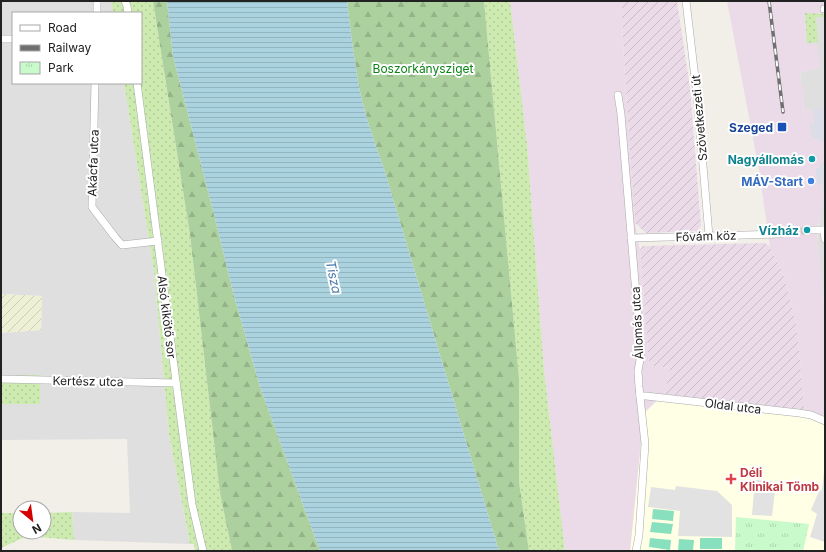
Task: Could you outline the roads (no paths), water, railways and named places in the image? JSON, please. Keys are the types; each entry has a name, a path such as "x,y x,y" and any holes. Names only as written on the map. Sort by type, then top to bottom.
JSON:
{"street":[{"path":"97,1 97,12"},
{"path":"125,1 128,12"},
{"name":"Szövetkezeti út","path":"686,1 697,95 709,236"},
{"path":"1,38 12,39"},
{"name":"Akácfa utca","path":"95,84 92,207 122,245 158,241"},
{"name":"Alsó kikötő sor","path":"137,84 192,504 203,551"},
{"name":"Állomás utca","path":"618,95 621,114 641,354 638,371 646,444 639,535 636,551"},
{"path":"810,230 824,230 825,239"},
{"name":"Fővám köz","path":"631,238 780,234"},
{"name":"Kertész utca","path":"1,380 176,383"},
{"name":"Oldal utca","path":"640,396 799,413 811,415 825,421"}],"water":[{"name":"Tisza","path":"167,1 347,1 355,64 364,110 384,169 499,551 320,551 260,387 233,292 173,56"}],"tunnel":[{"path":"780,234 810,230"}],"railway":[{"path":"769,1 783,112"}],"place":[{"name":"Szeged","path":"782,127"},
{"name":"Nagyállomás","path":"812,159"},
{"name":"MÁV-Start","path":"811,181"},
{"name":"Vízház","path":"807,230"},
{"name":"Déli Klinikai Tömb","path":"731,479"}],"park label":[{"name":"Boszorkánysziget","path":"423,68"}]}
